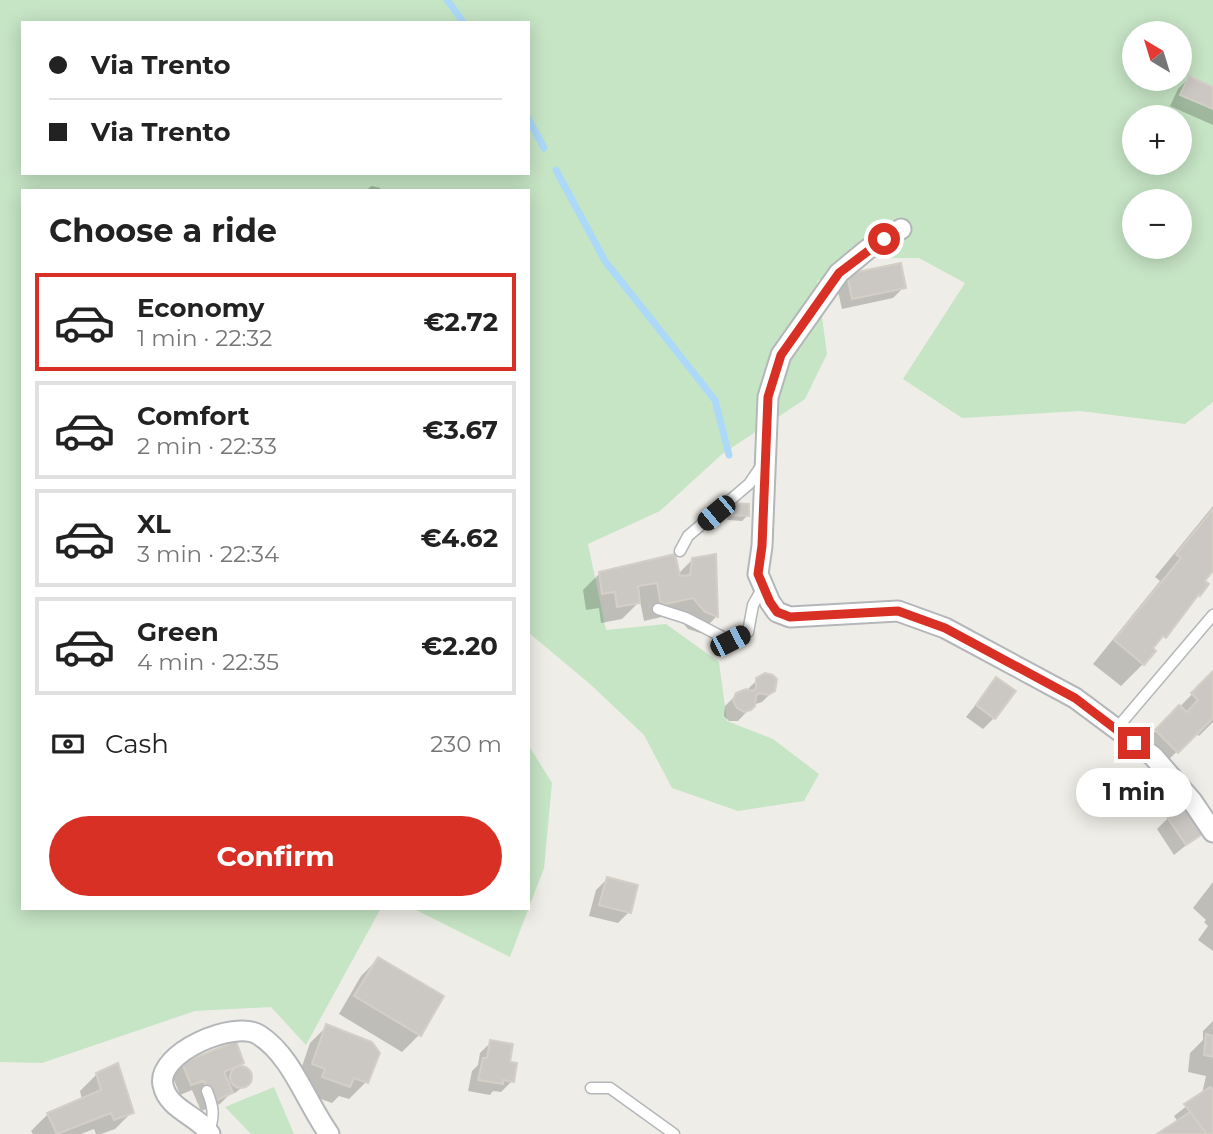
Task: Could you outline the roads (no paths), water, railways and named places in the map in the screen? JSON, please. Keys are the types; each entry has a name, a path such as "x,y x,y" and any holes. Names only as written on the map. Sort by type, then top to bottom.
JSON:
{"street":[{"path":"901,229 868,249 839,273 781,355 768,397 762,546 758,574 762,589 777,612 790,617 898,611 945,628 1075,698 1153,756 1192,801 1213,832"},
{"path":"209,1132 171,1102 163,1088 162,1078 172,1059 194,1045 231,1031 256,1032 277,1049 329,1134"}],"lane":[{"path":"680,551 688,536 750,484 765,462"},
{"path":"658,609 686,618 730,641 748,632 753,605 762,589"},
{"path":"1117,728 1213,615"},
{"path":"590,1088 610,1088 674,1134"},
{"path":"207,1091 214,1117 209,1132"}],"waterway":[{"path":"447,0 463,21"},
{"path":"530,122 544,148"},
{"path":"556,170 605,261 715,400 729,455"}]}
